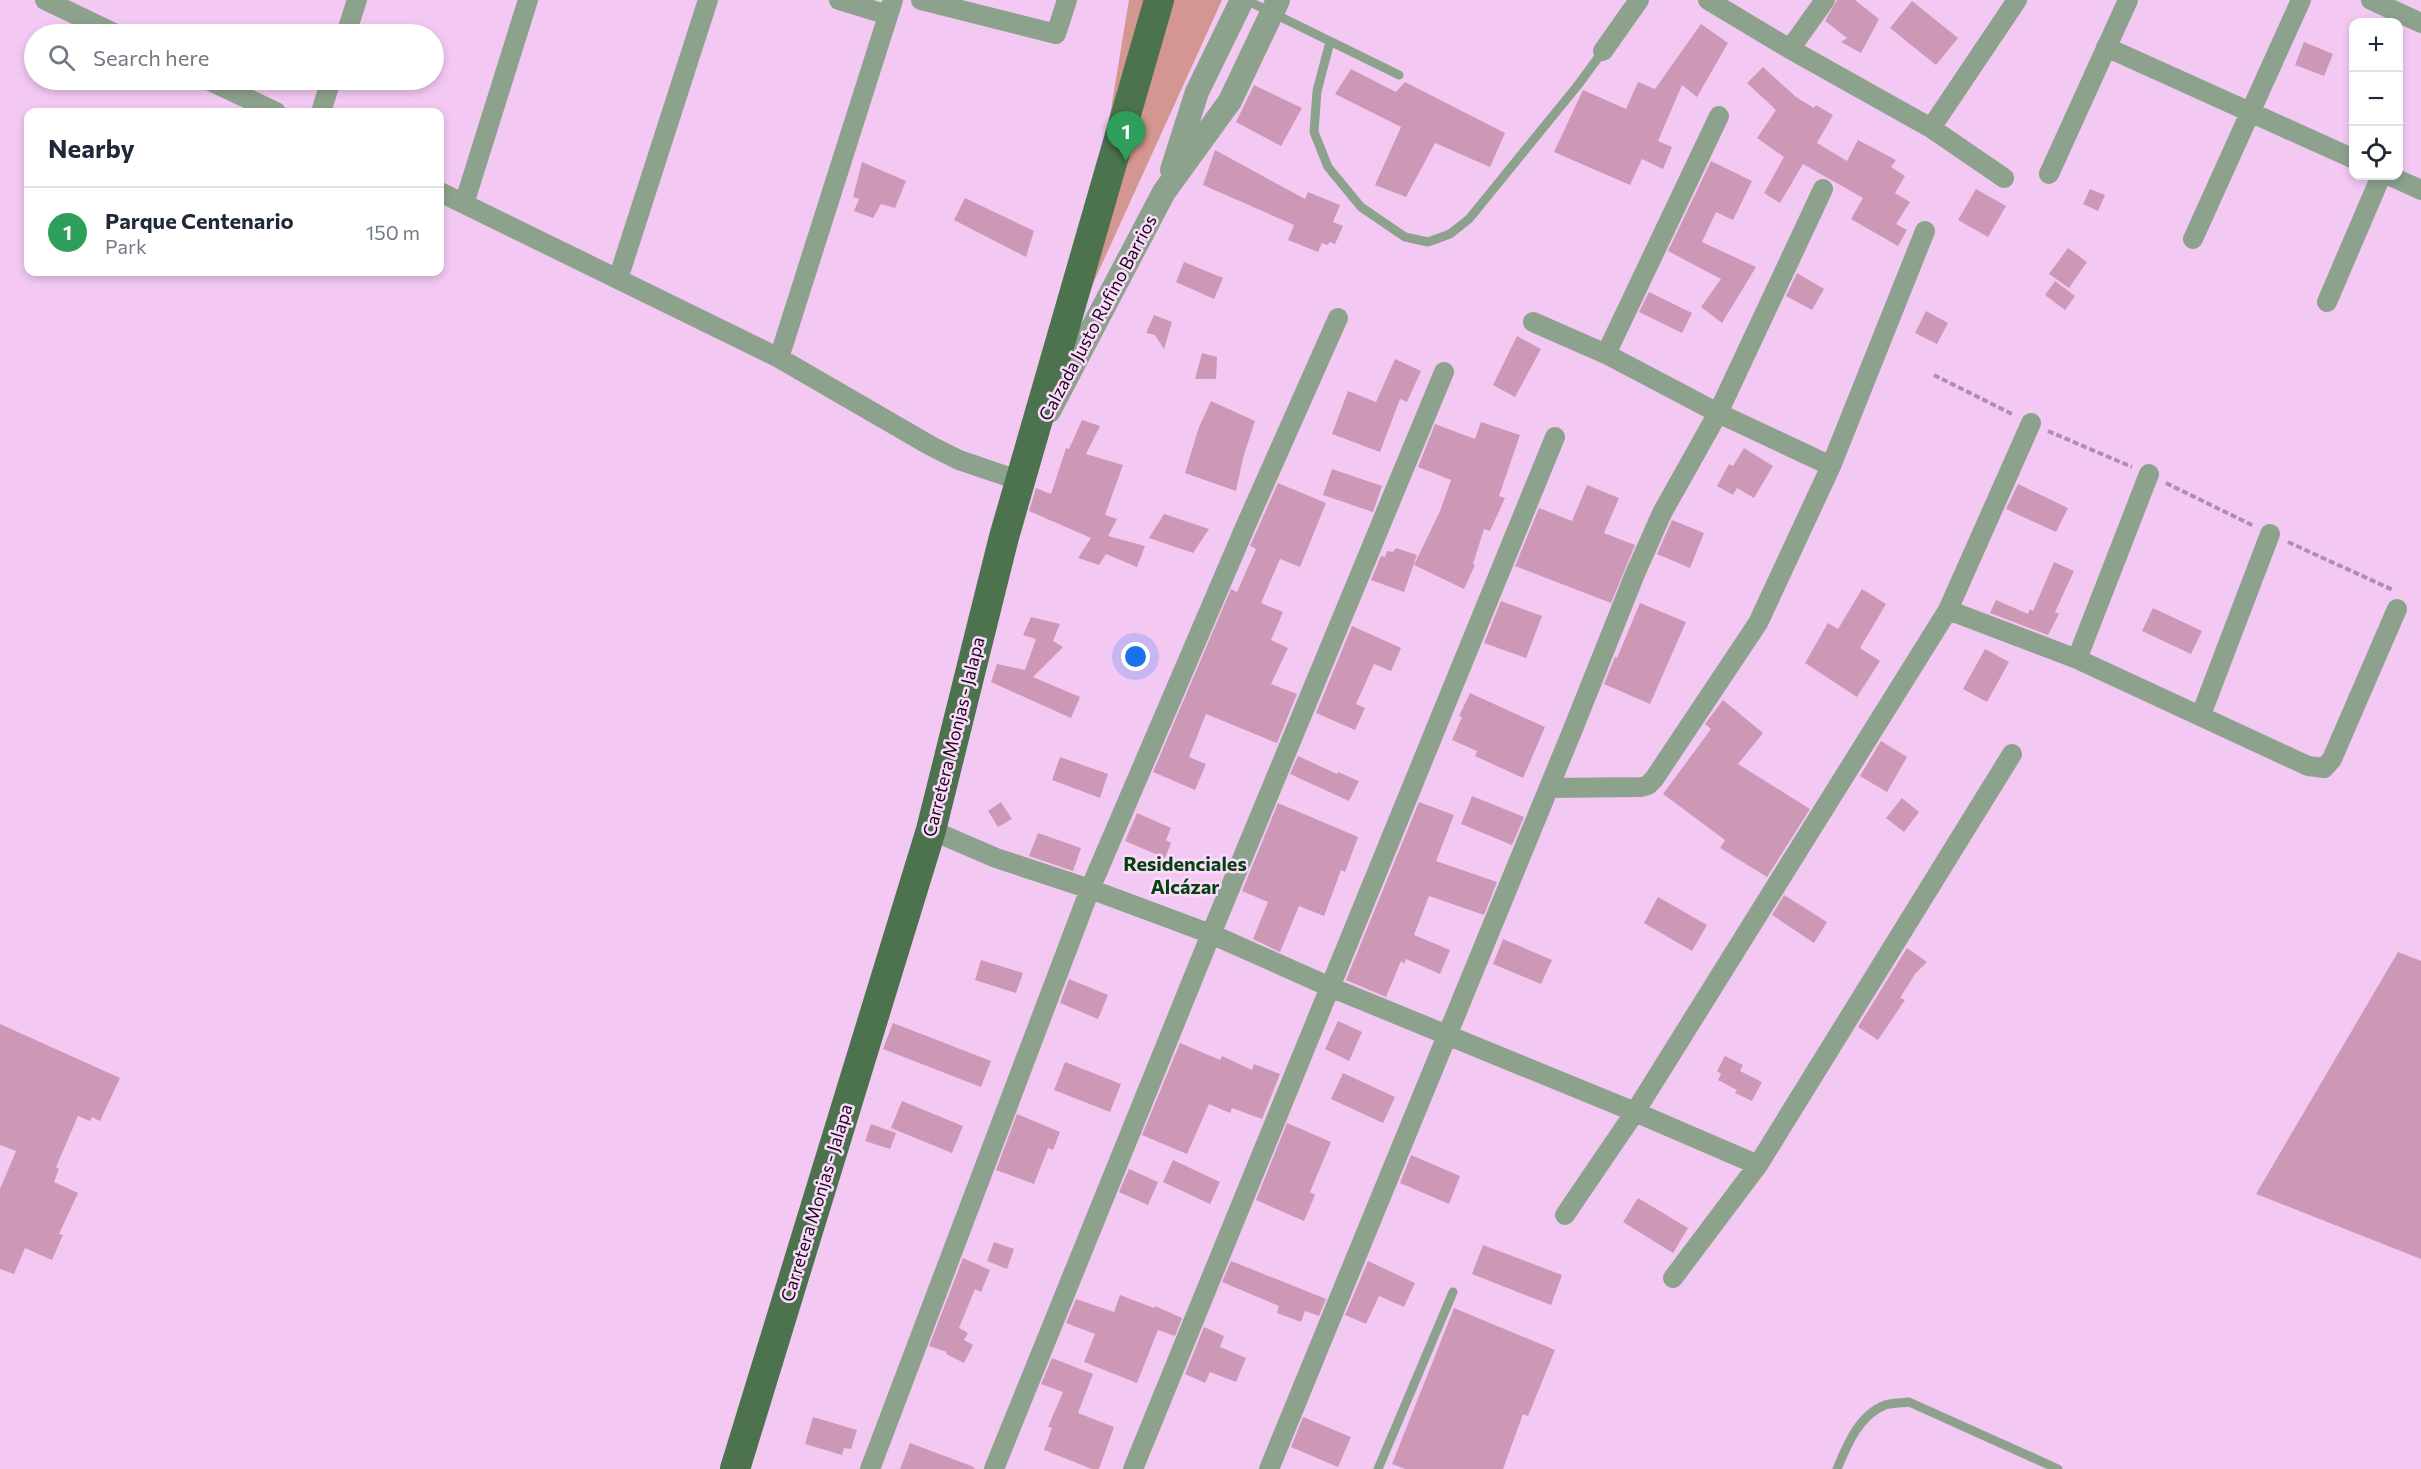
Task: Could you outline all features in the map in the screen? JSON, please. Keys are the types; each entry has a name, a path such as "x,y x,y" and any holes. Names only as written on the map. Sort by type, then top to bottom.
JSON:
{"main road":[{"name":"Carretera Monjas - Jalapa","path":"735,1469 931,830 1004,537 1159,0"}],"street":[{"path":"45,0 95,24"},
{"path":"349,24 357,0"},
{"path":"465,204 528,0"},
{"path":"618,279 708,0"},
{"path":"779,358 891,8 839,0"},
{"path":"921,0 1056,34 1067,0"},
{"name":"Calzada Justo Rufino Barrios","path":"1164,192 1197,92 1244,0"},
{"path":"1603,51 1639,0"},
{"path":"1708,0 1931,128 2004,178"},
{"path":"1790,49 1825,0"},
{"path":"1931,128 2018,0"},
{"path":"2049,174 2128,0"},
{"path":"2193,239 2301,0"},
{"path":"2371,0 2421,23"},
{"name":"Calzada Justo Rufino Barrios","path":"1032,444 1164,192 1230,101 1275,7"},
{"path":"2106,47 2349,157"},
{"path":"229,90 268,108"},
{"path":"322,108 329,90"},
{"path":"1606,354 1719,116"},
{"path":"2327,302 2379,180"},
{"path":"2399,180 2421,190"},
{"path":"1269,1469 1635,574 1662,513 1718,413 1823,189"},
{"path":"444,194 779,358 931,446 959,459 1021,481"},
{"path":"1549,788 1641,787 1648,785 1654,779 1758,623 1831,465 1925,231"},
{"path":"870,1469 1090,889 1246,525 1338,318"},
{"path":"1533,322 1606,354 1718,413 1831,465"},
{"path":"994,1469 1211,934 1444,372"},
{"path":"1565,1215 1635,1112 1948,610 2031,423"},
{"path":"1133,1469 1555,437"},
{"path":"2078,659 2149,474"},
{"path":"2201,715 2270,534"},
{"path":"1948,610 2078,659 2308,766 2324,768 2332,759 2397,609"},
{"path":"1673,1278 1758,1165 2013,754"},
{"path":"931,830 996,858 1090,889 1211,934 1330,987 1758,1165"}],"lane":[{"path":"1244,0 1275,7 1330,42 1399,75"},
{"path":"1330,42 1317,91 1314,132 1328,167 1361,207 1405,237 1428,242 1450,234 1469,219 1603,51"},
{"path":"1378,1469 1453,1292"},
{"path":"1837,1469 1845,1450 1865,1418 1886,1405 1909,1402 2058,1469"}],"path":[{"path":"1934,375 2031,423 2149,474 2393,591 2399,598 2397,609"}],"shaded area":[{"path":"1129,0 1222,0 1076,321"}],"building":[{"path":"1837,0 1855,0 1879,19 1861,53 1841,42 1847,38 1825,21"},
{"path":"1912,1 1958,38 1936,65 1890,28"},
{"path":"1701,24 1728,43 1697,97 1682,85 1658,141 1672,147 1663,169 1642,159 1630,185 1554,152 1583,90 1626,109 1638,82 1655,89"},
{"path":"2304,42 2333,54 2324,76 2295,65"},
{"path":"1763,67 1796,97 1814,108 1816,105 1833,115 1817,143 1847,161 1858,140 1896,160 1891,167 1905,176 1895,193 1910,202 1896,224 1907,230 1898,246 1851,219 1863,198 1803,164 1780,203 1764,193 1784,157 1757,138 1776,110 1747,83"},
{"path":"1351,69 1396,92 1405,82 1505,133 1490,167 1435,143 1406,197 1375,185 1401,127 1335,94"},
{"path":"1254,85 1302,108 1281,146 1236,122"},
{"path":"1215,150 1305,199 1308,192 1340,205 1333,222 1343,226 1335,244 1322,243 1318,252 1288,240 1294,225 1203,185"},
{"path":"1711,161 1752,181 1733,220 1716,212 1702,242 1756,267 1722,323 1701,307 1721,279 1668,251"},
{"path":"862,162 906,181 895,208 881,204 873,218 854,211 859,199 853,197"},
{"path":"1976,189 2006,206 1988,237 1958,220"},
{"path":"2090,189 2105,195 2098,211 2083,204"},
{"path":"965,198 1034,231 1026,257 954,220"},
{"path":"2068,248 2087,262 2069,288 2049,274"},
{"path":"1184,262 1223,278 1214,299 1176,282"},
{"path":"1797,273 1824,289 1812,310 1786,296"},
{"path":"2055,281 2075,296 2065,310 2045,295"},
{"path":"1649,292 1692,313 1682,333 1639,312"},
{"path":"1926,311 1948,323 1937,344 1915,333"},
{"path":"1154,315 1172,322 1164,349 1155,335 1146,333"},
{"path":"1517,336 1541,349 1515,397 1493,385"},
{"path":"1202,353 1217,357 1216,379 1195,379"},
{"path":"1395,359 1421,371 1407,402 1400,399 1380,452 1332,434 1348,391 1376,402"},
{"path":"1211,401 1255,421 1243,458 1236,491 1185,473 1199,427"},
{"path":"1082,420 1100,426 1086,454 1123,465 1105,515 1117,519 1108,536 1145,546 1137,567 1106,554 1099,565 1078,558 1091,538 1029,511 1036,488 1051,494 1066,448 1069,449"},
{"path":"1481,422 1520,435 1499,496 1505,498 1490,531 1484,529 1473,564 1475,565 1464,589 1414,565 1440,511 1451,480 1418,467 1435,424 1475,439"},
{"path":"1744,448 1773,466 1754,498 1737,488 1733,495 1717,486 1729,464 1733,466"},
{"path":"1332,469 1382,486 1373,512 1323,495"},
{"path":"1278,483 1326,503 1300,567 1280,559 1261,603 1283,612 1271,640 1288,648 1271,684 1297,694 1277,743 1206,714 1189,757 1206,764 1195,790 1153,772 1231,589 1237,592 1256,549 1250,546"},
{"path":"2018,484 2068,508 2056,532 2006,509"},
{"path":"1587,485 1619,498 1604,533 1635,545 1611,603 1515,566 1539,508 1572,521"},
{"path":"1164,514 1209,529 1193,553 1149,538"},
{"path":"1672,520 1704,533 1690,568 1657,554"},
{"path":"1396,548 1417,555 1404,592 1371,580 1381,556 1385,557 1387,551 1393,552"},
{"path":"2054,562 2074,571 2055,612 2059,614 2048,635 1990,613 1996,600 2028,614 2030,609 2033,611"},
{"path":"1862,589 1886,604 1860,648 1880,661 1857,697 1805,663 1828,623 1838,629"},
{"path":"1501,601 1542,616 1526,658 1484,643"},
{"path":"1640,603 1686,622 1650,704 1604,684"},
{"path":"2153,608 2202,631 2191,654 2142,631"},
{"path":"1031,617 1060,624 1053,641 1063,647 1033,677 1080,697 1071,718 991,682 997,664 1025,670 1036,639 1023,635"},
{"path":"1352,626 1401,648 1391,671 1374,664 1356,704 1365,708 1355,730 1316,713"},
{"path":"1985,649 2009,662 1987,702 1963,689"},
{"path":"1470,693 1545,727 1523,778 1475,756 1477,751 1452,740 1462,717 1459,716"},
{"path":"1723,700 1763,733 1738,764 1810,809 1767,877 1720,848 1725,840 1663,794 1711,729 1705,724"},
{"path":"1881,741 1907,757 1887,792 1860,776"},
{"path":"1298,756 1337,774 1338,772 1359,781 1349,801 1290,774"},
{"path":"1060,757 1108,774 1100,798 1052,780"},
{"path":"1472,796 1524,817 1512,845 1461,824"},
{"path":"1902,798 1919,812 1904,832 1886,818"},
{"path":"1001,802 1012,819 998,827 988,811"},
{"path":"1419,802 1454,815 1436,861 1497,882 1484,915 1429,896 1414,935 1450,950 1440,974 1406,959 1404,964 1401,961 1386,997 1346,980"},
{"path":"1278,803 1358,837 1345,872 1341,870 1324,916 1299,906 1280,952 1253,939 1268,902 1242,891"},
{"path":"1137,813 1171,828 1166,840 1171,843 1165,858 1125,841"},
{"path":"1038,833 1081,848 1073,871 1029,856"},
{"path":"1784,895 1827,922 1814,943 1772,915"},
{"path":"1658,897 1707,925 1692,951 1644,923"},
{"path":"1503,939 1552,960 1541,984 1493,964"},
{"path":"1907,948 1927,962 1915,974 1900,998 1905,1000 1878,1040 1858,1027"},
{"path":"2398,952 2421,961 2421,1259 2256,1194"},
{"path":"981,960 1023,973 1016,993 975,980"},
{"path":"1069,979 1108,995 1098,1019 1060,1003"},
{"path":"1338,1021 1362,1032 1349,1061 1325,1049"},
{"path":"893,1023 991,1061 981,1087 883,1049"},
{"path":"0,1024 120,1078 100,1121 92,1117 90,1121 78,1116 56,1167 59,1169 54,1182 78,1193 59,1234 63,1235 52,1260 25,1248 14,1274 0,1269 0,1189 16,1151 0,1145"},
{"path":"1180,1043 1220,1060 1222,1056 1252,1070 1254,1064 1280,1074 1262,1119 1232,1108 1230,1113 1209,1104 1187,1154 1142,1135"},
{"path":"1725,1056 1743,1065 1740,1071 1762,1082 1752,1101 1735,1093 1737,1090 1718,1080 1721,1074 1717,1071"},
{"path":"1065,1062 1121,1084 1110,1112 1054,1090"},
{"path":"1343,1073 1395,1097 1383,1123 1331,1099"},
{"path":"902,1101 963,1126 952,1153 891,1128"},
{"path":"1017,1114 1060,1132 1053,1150 1048,1148 1034,1184 996,1170"},
{"path":"1287,1123 1331,1142 1310,1192 1315,1195 1304,1221 1256,1200"},
{"path":"871,1124 896,1133 890,1149 865,1141"},
{"path":"1411,1155 1460,1176 1449,1204 1400,1183"},
{"path":"1173,1160 1220,1182 1210,1204 1163,1182"},
{"path":"1129,1169 1158,1182 1148,1205 1119,1192"},
{"path":"1638,1198 1688,1228 1673,1253 1623,1222"},
{"path":"994,1242 1014,1249 1007,1269 987,1261"},
{"path":"1483,1245 1562,1275 1551,1305 1472,1274"},
{"path":"963,1258 990,1270 981,1292 975,1289 959,1328 968,1333 964,1340 973,1345 964,1363 946,1354 947,1352 929,1346"},
{"path":"1231,1261 1326,1299 1319,1316 1305,1311 1301,1322 1277,1313 1279,1306 1222,1282"},
{"path":"1368,1261 1415,1283 1404,1307 1379,1296 1366,1324 1345,1315"},
{"path":"1120,1295 1154,1308 1155,1306 1182,1318 1175,1336 1158,1330 1137,1383 1084,1362 1095,1334 1066,1323 1076,1299 1114,1312"},
{"path":"1454,1308 1555,1350 1528,1416 1523,1414 1503,1469 1405,1469 1392,1464"},
{"path":"1204,1327 1224,1336 1220,1347 1246,1358 1236,1382 1210,1372 1205,1383 1185,1374"},
{"path":"1052,1358 1093,1374 1078,1413 1114,1427 1099,1469 1092,1469 1044,1450 1052,1428 1048,1427 1063,1392 1041,1384"},
{"path":"813,1417 857,1430 851,1449 844,1448 842,1455 805,1444"},
{"path":"1303,1417 1351,1437 1338,1467 1291,1447"},
{"path":"910,1443 974,1467 974,1469 900,1469"}],"place":[{"name":"Parque Centenario","path":"1126,161"}],"district":[{"name":"Residenciales Alcázar","path":"1185,876"}]}
